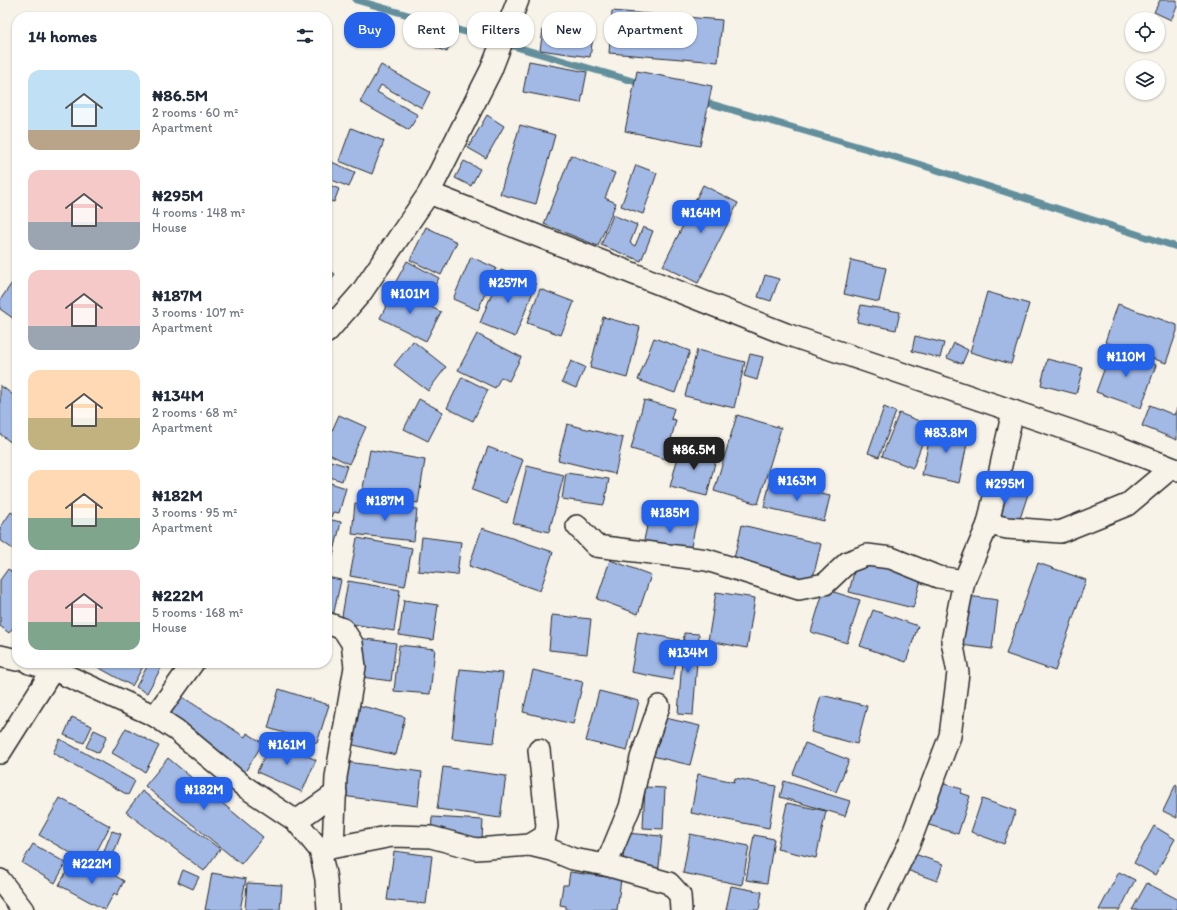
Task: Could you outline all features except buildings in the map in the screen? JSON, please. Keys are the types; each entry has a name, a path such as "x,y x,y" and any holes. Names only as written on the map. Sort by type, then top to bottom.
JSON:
{"street":[{"path":"332,326 361,293 429,193 491,70 518,0"},
{"path":"429,193 786,334 1116,446 1174,469"},
{"path":"878,910 910,844 950,736 958,673 952,640 964,581 988,524 1014,411"},
{"path":"988,524 1007,528 1060,532 1127,505 1174,469"},
{"path":"577,526 596,546 707,560 799,589 825,584 848,562 867,555 891,558 938,577 964,581"},
{"path":"328,910 326,848 336,793 336,778 355,667 352,643 343,629 332,625"},
{"path":"0,656 12,659"},
{"path":"0,753 54,668"},
{"path":"59,668 155,716 176,730 245,788 296,821 326,848"},
{"path":"155,716 189,668"},
{"path":"606,865 630,807 641,758 659,706"},
{"path":"530,844 545,836 547,826 539,750"},
{"path":"296,821 336,793"},
{"path":"326,848 392,836 430,837 476,849 530,844 551,850 573,859 606,865 669,883 680,895 680,910"},
{"path":"0,880 23,910"}],"waterway":[{"path":"356,0 403,14"},
{"path":"459,30 643,84"},
{"path":"701,101 915,163 1177,247"}]}
